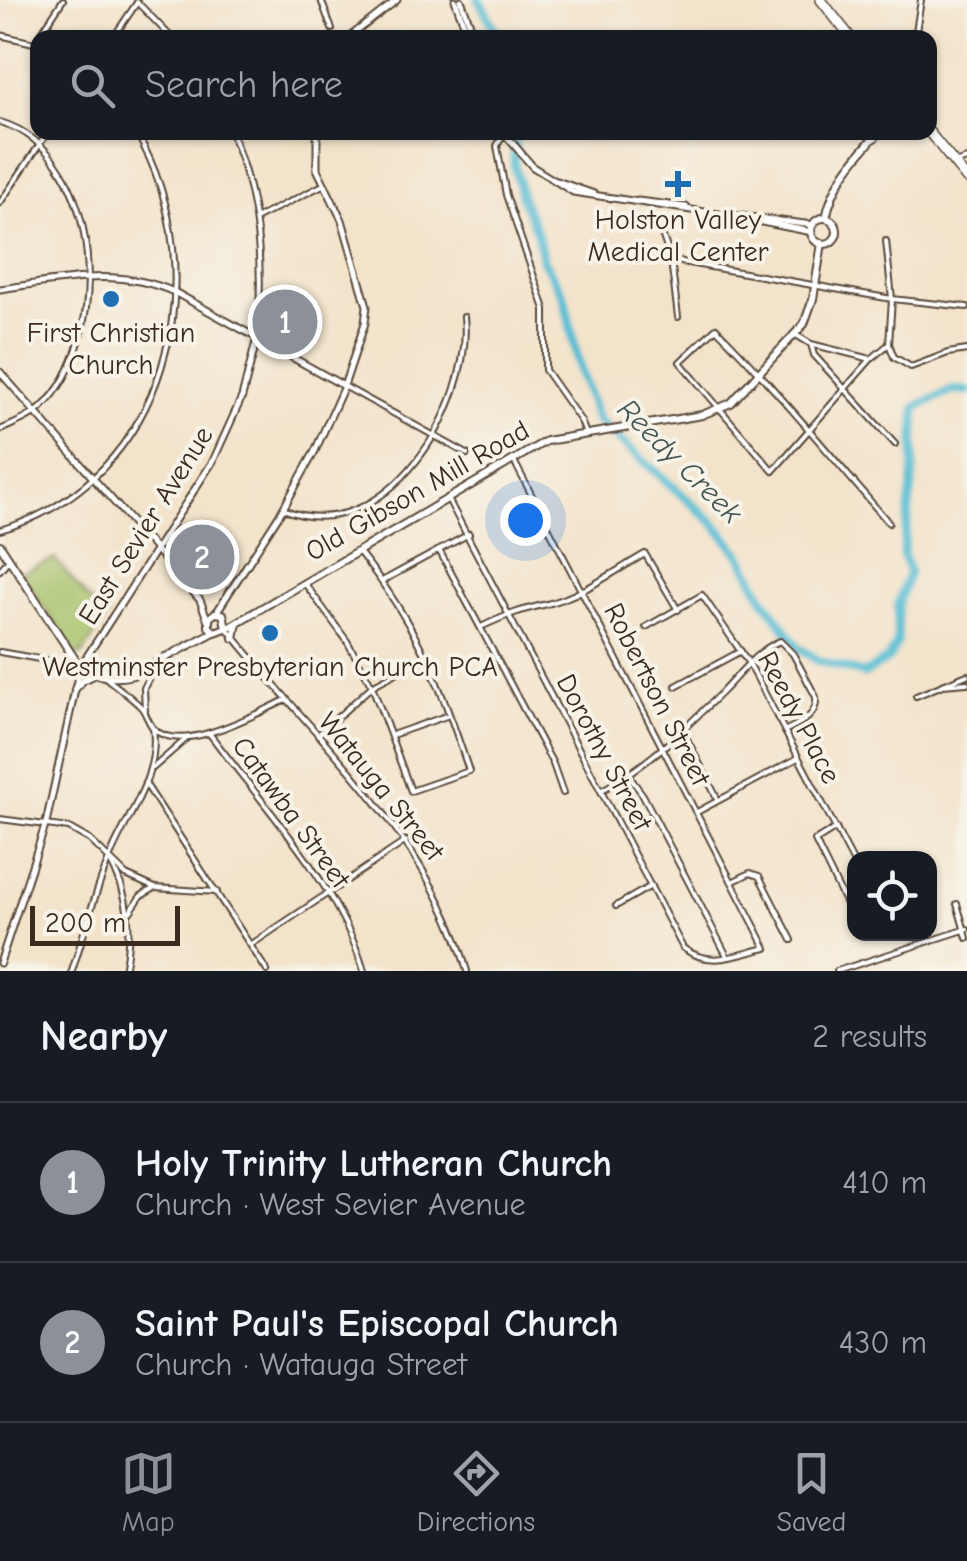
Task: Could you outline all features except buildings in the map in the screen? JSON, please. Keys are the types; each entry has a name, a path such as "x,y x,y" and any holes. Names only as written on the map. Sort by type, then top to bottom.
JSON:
{"highway":[{"path":"821,0 845,30"},
{"path":"935,140 967,179"}],"main road":[{"path":"826,218 835,224 837,232 830,242 822,243 815,240 812,228 826,218 842,174 872,140"},
{"path":"720,410 742,394 796,335 810,312 822,243"},
{"name":"Old Gibson Mill Road","path":"101,676 127,677 156,664 199,640 221,622 241,618 546,441 720,410"},
{"path":"0,545 80,667 101,676"},
{"path":"235,640 235,627 241,618"},
{"path":"208,622 221,622"},
{"path":"208,622 221,622"},
{"path":"199,640 208,622"},
{"path":"76,689 87,677 101,676"}],"street":[{"path":"44,30 63,0"},
{"path":"322,0 332,30"},
{"path":"358,30 397,0"},
{"path":"458,0 469,30"},
{"path":"916,30 922,0"},
{"path":"118,30 138,1 165,30"},
{"path":"0,35 30,39"},
{"path":"0,122 18,128 30,138"},
{"path":"0,430 35,412 57,386 84,324 90,278 78,211 60,173 33,140"},
{"path":"0,203 42,140"},
{"path":"0,530 66,502 126,438 153,390 166,350 176,293 174,238 154,168 140,140"},
{"path":"234,140 256,218 261,275 257,338"},
{"path":"215,602 283,509 315,451 363,331 366,306 340,212 323,185 316,160 317,140"},
{"path":"501,140 497,146 506,194 545,309 545,370 590,433"},
{"path":"509,140 522,157 554,180 595,194 812,228"},
{"path":"954,163 967,159"},
{"path":"256,218 323,185"},
{"path":"660,231 671,260 678,318"},
{"path":"886,241 892,299 889,344 894,357 911,367 967,350"},
{"path":"671,260 892,299 967,307"},
{"path":"0,290 90,278 133,278 176,293 467,454"},
{"path":"283,509 316,518 334,516 369,502 406,473 434,435 458,386 463,368 464,317"},
{"path":"888,523 808,430 760,373 716,328 680,362 773,471 808,430 872,359 889,344"},
{"path":"796,335 812,344 872,359"},
{"name":"East Sevier Avenue","path":"0,963 46,824 80,667 222,444 242,397 257,338"},
{"path":"812,344 814,355 895,444"},
{"path":"0,372 221,622"},
{"name":"Robertson Street","path":"514,459 766,948"},
{"name":"Dorothy Street","path":"448,498 683,948 696,958 713,961 766,948"},
{"path":"382,581 468,534"},
{"path":"303,581 347,640 372,686 411,791 469,771 437,677 398,603 357,550"},
{"path":"439,550 553,764 563,794"},
{"path":"480,628 528,606 546,604 582,589 645,554 678,610 646,627"},
{"path":"0,570 9,559"},
{"name":"Reedy Place","path":"678,610 702,595 750,665 848,851"},
{"path":"200,600 215,602"},
{"path":"200,600 208,622"},
{"path":"215,602 221,622"},
{"name":"Watauga Street","path":"221,622 407,840 433,883 459,940 467,971"},
{"path":"602,790 629,776 683,731 771,645 782,642 793,654 816,697 816,708 810,716 785,731"},
{"path":"676,686 741,651"},
{"path":"0,652 80,667"},
{"path":"318,735 372,686 426,657"},
{"path":"145,712 144,688 156,664"},
{"path":"916,696 967,675"},
{"path":"72,971 109,859 153,768 156,746 154,728 145,712 101,676"},
{"path":"942,685 967,683"},
{"path":"154,728 171,737 186,738 208,733 286,700"},
{"path":"392,735 450,714"},
{"path":"683,731 718,800"},
{"name":"Catawba Street","path":"208,733 329,892 364,971"},
{"path":"153,768 186,738"},
{"path":"697,812 799,757"},
{"path":"629,776 643,795 728,957"},
{"path":"145,784 267,971"},
{"path":"0,819 70,828 90,840 126,875 154,888 218,892"},
{"path":"836,828 815,841 847,906"},
{"path":"252,944 407,840"},
{"path":"109,859 122,881 128,916 124,971"},
{"path":"733,882 750,873 760,876 792,940"},
{"path":"616,906 652,886"},
{"path":"128,916 141,896 154,888"},
{"path":"957,904 967,938"},
{"path":"837,971 966,929"}],"green space":[{"path":"55,559 89,600 108,615 82,655 75,655 21,572"}],"waterway":[{"name":"Reedy Creek","path":"479,0 496,30"},
{"name":"Reedy Creek","path":"515,140 514,164 521,196 537,233 543,260 564,296 580,371 597,420 713,522 740,554 764,599 798,647 817,660 864,674 888,659 897,643 898,604 909,572 903,554 913,478 916,407 953,390 967,391"}],"place":[{"name":"Holston Valley Medical Center","path":"678,184"},
{"name":"First Christian Church","path":"111,299"},
{"name":"Holy Trinity Lutheran Church","path":"285,322"},
{"name":"Saint Paul's Episcopal Church","path":"202,557"},
{"name":"Westminster Presbyterian Church PCA","path":"270,633"}]}
